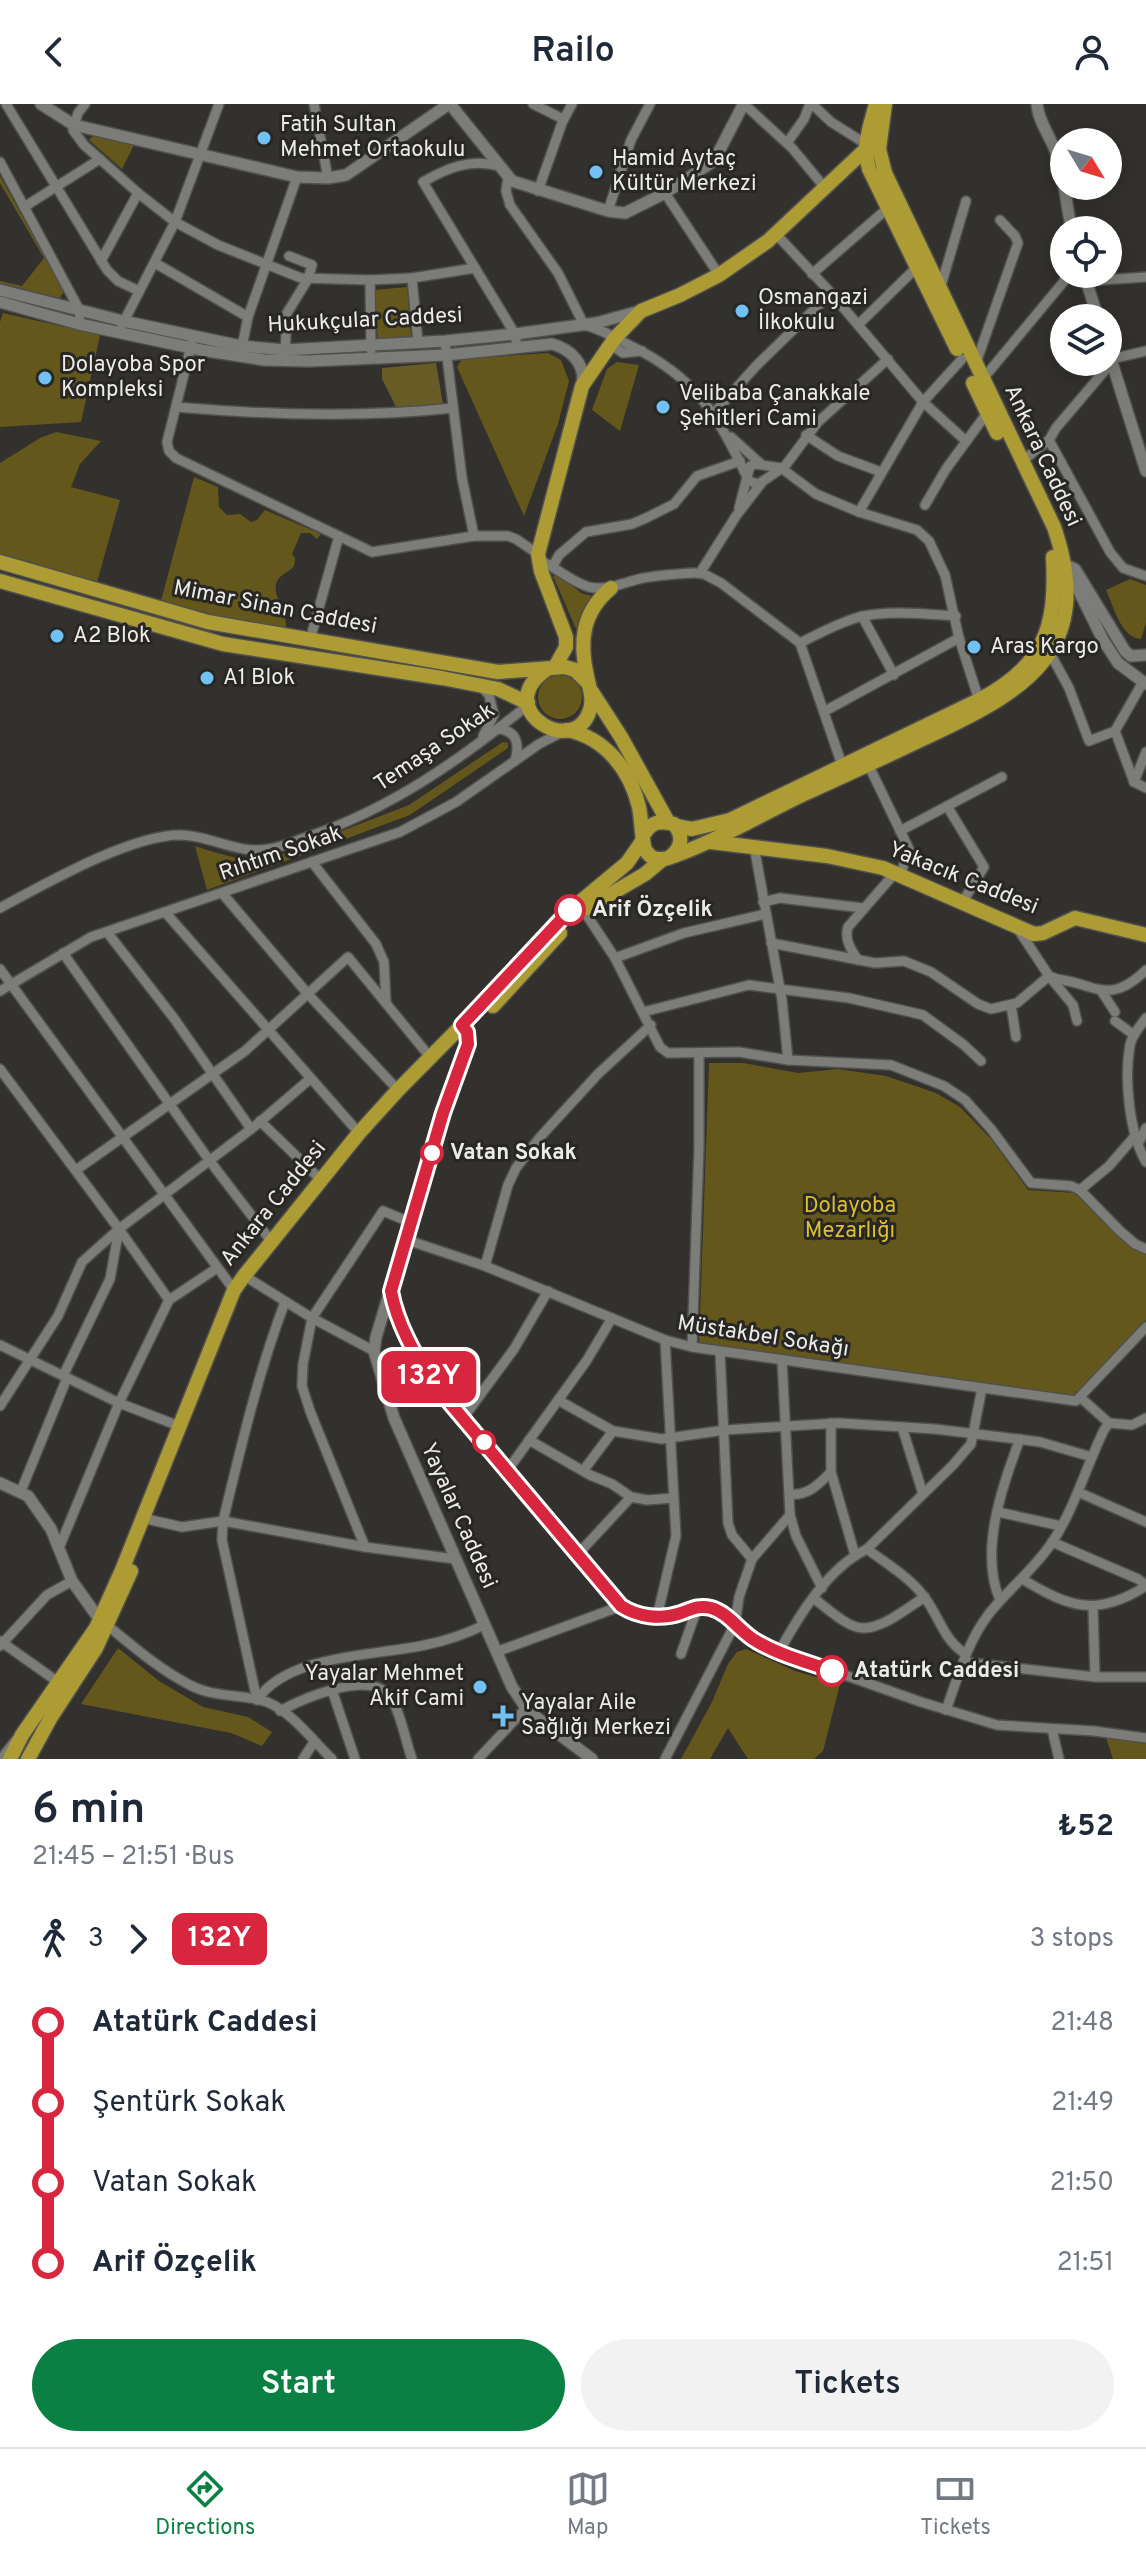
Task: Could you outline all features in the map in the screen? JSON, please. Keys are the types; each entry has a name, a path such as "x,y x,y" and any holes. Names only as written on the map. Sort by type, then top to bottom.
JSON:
{"main road":[{"path":"866,147 876,104"},
{"name":"Ankara Caddesi","path":"28,1759 103,1624 151,1520 238,1293 371,1132 561,918 627,863 655,823 692,829 730,820 979,700 1017,676 1044,642 1060,567 1048,536 987,413 940,289 881,161 879,138 885,104"},
{"name":"Hukukçular Caddesi","path":"543,560 582,386 612,341 641,311 719,275 776,234 866,147"},
{"name":"Ankara Caddesi","path":"10,1759 22,1735 58,1682 103,1624 179,1426 238,1293 271,1241 398,1090 584,911 667,858 711,842 983,710 1007,696 1033,674 1050,653 1061,624 1060,567 1054,527 982,380 917,267 869,169 866,147"},
{"path":"543,560 566,637 566,647 550,668 531,684 528,704 537,722 545,728 592,737 615,757 638,803 647,853 654,858 667,858 677,850 680,842 673,824 659,810 621,737 589,686 575,670 550,668"},
{"name":"Mimar Sinan Caddesi","path":"0,562 208,622 498,672 550,668"},
{"name":"Mimar Sinan Caddesi","path":"0,581 223,644 498,689 528,704"},
{"path":"566,731 582,722 592,704 581,651 583,633 593,606 611,588"},
{"path":"746,825 744,837 754,846"},
{"name":"Yakacık Caddesi","path":"711,842 827,856 883,868 1034,934 1075,918 1146,935"}],"street":[{"path":"6,104 101,261 118,281 139,291"},
{"path":"41,104 74,125 297,177 328,178 346,175 450,104 516,184 608,211 625,213 665,193 714,161 742,104 787,143 826,189"},
{"path":"85,104 74,125 77,136 138,193 175,222 205,240 308,279 412,278 475,268"},
{"path":"122,327 175,222 219,104"},
{"path":"314,104 328,178"},
{"path":"533,104 563,119"},
{"path":"538,191 563,119 572,104"},
{"path":"608,211 631,140 650,104"},
{"path":"787,143 811,104 866,147"},
{"path":"1037,104 1059,160 1069,216"},
{"path":"24,207 100,159"},
{"path":"0,162 80,311 79,324"},
{"path":"499,166 476,162 453,167 423,182 515,334 517,347"},
{"path":"241,352 248,317 297,177"},
{"path":"508,178 506,191 510,205 558,273 584,325 600,329 612,341 644,352 668,365 687,382 714,413 747,475 755,484 788,463 806,435 888,359"},
{"path":"101,261 138,193"},
{"path":"665,193 719,275"},
{"path":"940,289 966,201"},
{"path":"812,274 888,208"},
{"path":"859,512 923,402 969,362 1017,249 1015,236 1000,220"},
{"path":"776,234 859,324 923,402 966,441"},
{"path":"285,356 287,313 308,279 312,265 289,256"},
{"path":"155,263 248,317"},
{"path":"859,324 917,267"},
{"path":"1122,277 1146,277"},
{"path":"412,278 418,343"},
{"path":"370,280 371,351"},
{"path":"982,380 1058,288"},
{"name":"Hukukçular Caddesi","path":"0,290 80,311 122,327"},
{"path":"714,413 756,366 831,293"},
{"name":"Hukukçular Caddesi","path":"0,302 79,324 122,327 241,352 285,356 371,351 418,343 515,334 584,325 641,311"},
{"path":"445,341 474,536"},
{"path":"192,342 167,442 172,455 372,552 474,536 508,536 583,585 593,588 611,588 649,578 700,573 721,583 800,643 842,765"},
{"name":"Hukukçular Caddesi","path":"371,351 446,355 552,344 561,346 582,368 582,386"},
{"path":"1122,355 1146,351"},
{"path":"1021,462 1049,440 1096,376"},
{"path":"1117,376 1142,446 1146,471"},
{"path":"176,407 242,413 327,414 396,414 453,408"},
{"path":"925,505 987,413"},
{"path":"700,573 766,473 762,465 726,433"},
{"path":"806,435 838,456 881,472"},
{"path":"1049,440 1110,552 1123,568 1146,576"},
{"path":"543,560 559,555 586,532 632,524 674,504 697,476 740,461"},
{"path":"736,516 752,464 781,468 816,494 859,512 917,530 929,541 940,560 959,638 979,700"},
{"path":"310,640 339,536"},
{"path":"1060,567 1075,569 1120,646 1131,656 1144,653"},
{"path":"1060,567 1072,577 1118,663 1143,681"},
{"path":"800,643 862,616 956,616"},
{"path":"862,616 894,675"},
{"path":"825,711 959,638"},
{"path":"1050,653 1069,688 1089,741 1115,731 1143,681"},
{"path":"1143,681 1133,666 1144,653"},
{"path":"475,746 492,723 494,715 489,695 481,686"},
{"name":"Temaşa Sokak","path":"0,908 56,878 146,839 188,835 249,851 270,849 323,832 407,793 475,746 528,704"},
{"path":"497,729 506,729 516,738 519,748 515,761"},
{"name":"Rıhtım Sokak","path":"0,991 91,937 400,832 456,802 515,761 566,731"},
{"path":"1115,731 1134,782 1146,788"},
{"path":"1134,782 1146,752"},
{"path":"858,960 846,933 863,908 898,875 909,849 868,764"},
{"path":"900,831 1002,777"},
{"path":"947,806 984,867 962,903"},
{"path":"754,846 780,991 788,1060"},
{"path":"312,862 376,944 384,962 386,1003"},
{"path":"222,893 307,993 398,1090"},
{"path":"763,902 780,898 863,908"},
{"path":"584,911 615,958 660,1047 668,1053 739,1052 788,1060 891,1065 944,1086 972,1108 1031,1183 1071,1186 1080,1190 1119,1230 1146,1249"},
{"path":"165,912 359,1133"},
{"path":"615,958 684,933 766,914"},
{"path":"1018,929 1049,976 1073,1005 1077,1021"},
{"path":"107,932 251,1129"},
{"path":"771,943 875,963 904,961 938,977 983,1007 1011,1005 1027,997 1049,976"},
{"path":"63,953 209,1160 271,1241"},
{"path":"76,1170 171,1105 267,1031 348,957 430,1057"},
{"path":"0,969 238,1293"},
{"path":"1049,976 1102,992 1128,984 1146,970"},
{"path":"643,1012 749,985 849,998 917,1012 954,1037 981,1061"},
{"path":"1102,992 1115,1017 1134,1035"},
{"path":"1011,1005 1016,1037"},
{"path":"1146,1018 1130,1044 1129,1068 1130,1117 1146,1162"},
{"path":"485,1266 508,1185 516,1168 598,1074 651,1025"},
{"path":"251,1280 312,1318 374,1351 443,1113 468,1044 464,1029"},
{"path":"692,1347 699,1054"},
{"path":"0,1069 169,1300"},
{"path":"0,1406 58,1316 82,1262 119,1229 251,1129 310,1079"},
{"path":"260,1121 321,1180"},
{"path":"1080,1190 1146,1128"},
{"path":"365,1547 302,1386 303,1364 312,1318 383,1211 412,1223"},
{"path":"21,1491 65,1377 110,1279 119,1229"},
{"name":"Müstakbel Sokağı","path":"407,1240 485,1266 665,1340 692,1347 1076,1401 1081,1398"},
{"path":"59,1548 119,1403 169,1300 217,1268"},
{"path":"391,1291 398,1319 433,1383 621,1606 635,1614 657,1617 671,1616 698,1606 719,1611 758,1643 779,1652 997,1725 1146,1738"},
{"path":"464,1417 514,1349 548,1291"},
{"path":"257,1700 222,1540 223,1521 251,1406 285,1302"},
{"path":"507,1471 612,1318"},
{"path":"1146,1327 1081,1398 1109,1423 1132,1425 1146,1418"},
{"path":"657,1617 676,1536 665,1340"},
{"path":"1,1345 119,1403 179,1426"},
{"name":"Yayalar Caddesi","path":"374,1351 394,1418 512,1687 526,1708 592,1759"},
{"path":"720,1352 728,1523 732,1535 752,1559"},
{"path":"782,1360 790,1515 796,1536 822,1588"},
{"path":"779,1652 822,1588 855,1555 867,1549 971,1444 982,1388"},
{"path":"558,1400 613,1431 669,1439 725,1430 831,1423 1020,1439 1092,1457"},
{"path":"831,1423 831,1472 855,1555"},
{"path":"946,1710 965,1658 986,1617 1052,1542 1109,1423"},
{"path":"902,1427 923,1494"},
{"path":"583,1471 613,1431"},
{"path":"1000,1600 993,1570 994,1529 1020,1439"},
{"path":"529,1440 631,1497 647,1500 673,1498"},
{"path":"790,1494 799,1495 808,1491 831,1472"},
{"path":"0,1483 28,1496 51,1529 72,1581 103,1624 157,1666 190,1686 219,1696 267,1703 280,1711 332,1759"},
{"path":"1078,1492 1146,1521"},
{"path":"578,1554 631,1497"},
{"path":"998,1512 1061,1526"},
{"path":"665,1759 735,1624 739,1597 752,1559 790,1515"},
{"path":"151,1520 182,1527 223,1521 365,1547 455,1559"},
{"path":"1022,1579 1061,1601 1080,1607 1093,1607 1126,1598 1146,1586 1138,1579 1052,1542"},
{"path":"867,1549 925,1597 948,1639 965,1658 1095,1677 1146,1677"},
{"path":"58,1682 1,1643 47,1595 72,1581"},
{"path":"813,1598 849,1623 864,1628 882,1622 925,1597"},
{"path":"496,1652 621,1606"},
{"path":"681,1654 698,1606"},
{"path":"1093,1607 1095,1677"},
{"path":"257,1700 264,1690 308,1666 428,1645 484,1625"},
{"path":"280,1711 332,1690 380,1688 388,1694 412,1759"},
{"path":"332,1690 355,1759"},
{"path":"478,1759 526,1708"},
{"path":"1052,1729 1059,1759"},
{"path":"1,1759 10,1745 22,1735"},
{"path":"303,1759 314,1742"}],"green space":[{"path":"93,136 134,145 122,169 89,140"},
{"path":"0,176 64,291 60,298 0,283 22,286 44,258 0,183"},
{"path":"407,287 411,337 378,340 374,290"},
{"name":"Dolayoba Spor Kompleksi","path":"3,313 100,335 81,422 0,427 0,322"},
{"path":"548,353 561,360 569,381 558,424 524,516 457,367 462,359"},
{"path":"617,362 639,365 620,431 592,410 607,369"},
{"path":"56,432 101,441 80,464 71,487 120,500 97,582 0,557 0,463 40,438"},
{"path":"194,477 218,487 219,507 227,515 240,514 251,522 265,510 321,534 317,539 310,533 301,533 292,554 294,566 276,583 286,627 234,620 161,601"},
{"path":"557,574 581,593 595,597 577,631 553,576"},
{"path":"1130,579 1146,585 1146,623 1141,639 1123,628 1106,590"},
{"path":"560,675 576,681 582,697 576,713 560,719 544,713 538,697 544,681"},
{"path":"503,742 508,743 508,748 410,815 207,890 195,846 242,858 272,858 409,805"},
{"name":"Dolayoba Mezarlığı","path":"709,1063 743,1063 798,1073 838,1069 886,1076 936,1093 960,1107 991,1139 1028,1190 1075,1193 1136,1251 1146,1252 1146,1320 1076,1397 751,1353 699,1343"},
{"path":"118,1648 159,1681 203,1707 248,1717 272,1732 262,1746 231,1733 81,1704"},
{"path":"746,1649 795,1671 840,1684 823,1751 814,1759 748,1759 728,1728 710,1759 681,1759 712,1702 728,1664 737,1652"},
{"path":"1106,1738 1146,1743 1146,1759 1113,1759"}],"shaded area":[{"path":"436,363 443,404 397,409 382,379 382,368"}],"bus line":[{"name":"132Y","path":"570,910 462,1025 467,1032 468,1044 443,1113 391,1291 393,1305 417,1358 433,1383 459,1410 621,1606 635,1614 657,1617 671,1616 698,1606 708,1607 725,1615 758,1643 832,1671"}],"place":[{"name":"Fatih Sultan Mehmet Ortaokulu","path":"264,138"},
{"name":"Hamid Aytaç Kültür Merkezi","path":"596,172"},
{"name":"Osmangazi İlkokulu","path":"742,311"},
{"name":"Dolayoba Spor Kompleksi","path":"45,378"},
{"name":"Velibaba Çanakkale Şehitleri Cami","path":"663,407"},
{"name":"A2 Blok","path":"57,636"},
{"name":"Aras Kargo","path":"974,647"},
{"name":"A1 Blok","path":"207,678"},
{"name":"Arif Özçelik","path":"570,910"},
{"name":"Vatan Sokak","path":"432,1153"},
{"name":"Atatürk Caddesi̇","path":"832,1671"},
{"name":"Yayalar Mehmet Akif Cami","path":"480,1687"},
{"name":"Yayalar Aile Sağlığı Merkezi","path":"503,1716"}]}
